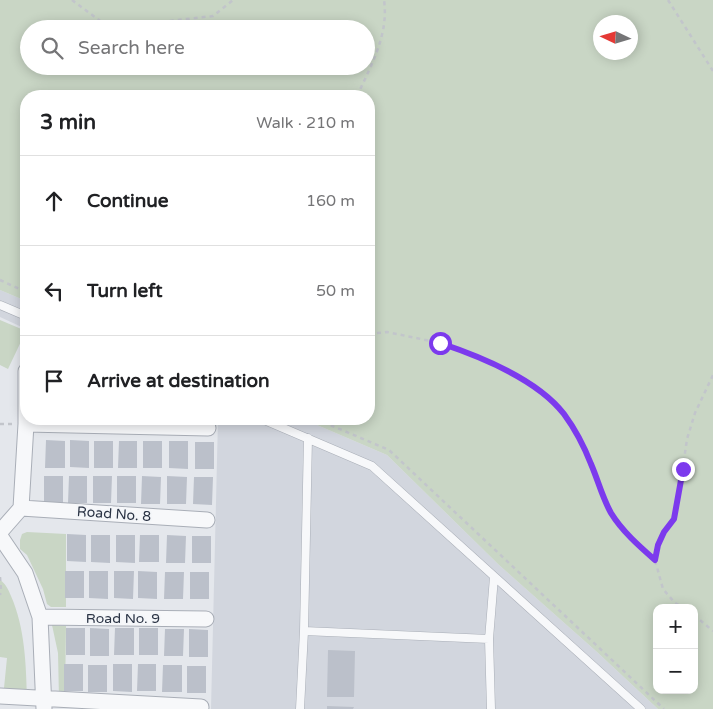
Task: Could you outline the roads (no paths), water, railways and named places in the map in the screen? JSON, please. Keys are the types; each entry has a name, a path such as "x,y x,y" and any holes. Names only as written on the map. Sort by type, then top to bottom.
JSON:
{"street":[{"path":"26,425 21,508 0,534 25,573 40,617 44,703"},
{"path":"72,425 208,428"},
{"name":"Road No. 8","path":"21,508 207,520"},
{"name":"Road No. 9","path":"40,617 206,619"},
{"path":"0,696 44,703 201,707"}],"lane":[{"path":"0,305 20,313"},
{"path":"277,425 372,466 641,709"},
{"path":"300,709 304,631 308,438"},
{"path":"491,709 489,639 494,577"},
{"path":"304,631 489,639"}]}
